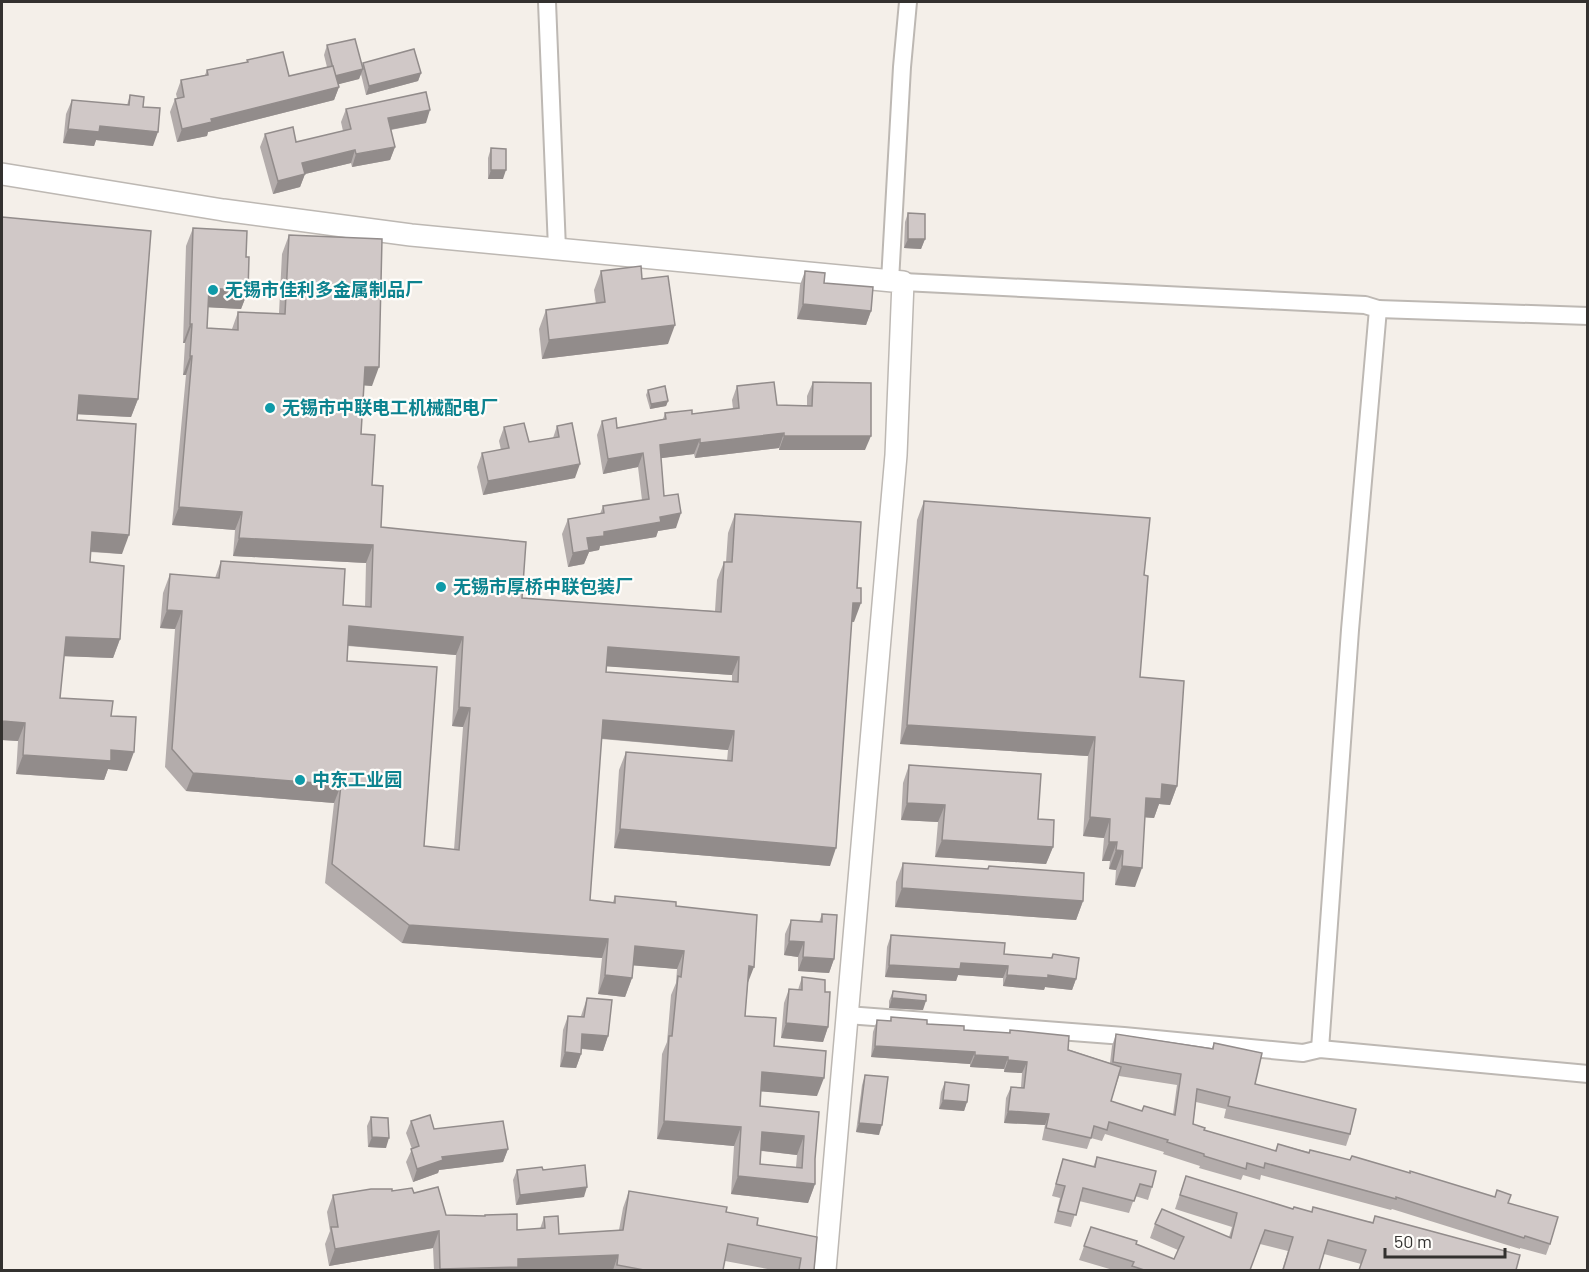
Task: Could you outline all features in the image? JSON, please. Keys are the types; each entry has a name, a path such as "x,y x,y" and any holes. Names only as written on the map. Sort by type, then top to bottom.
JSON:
{"street":[{"path":"547,2 557,249"},
{"path":"825,1270 896,455 896,281 902,68 908,2"},
{"path":"2,174 223,210 399,234 896,281 1365,305 1378,309 1587,316"},
{"path":"1320,1050 1350,630 1378,309"},
{"path":"847,1016 1124,1036 1303,1053 1320,1050 1587,1074"}],"building":[{"path":"355,39 363,69 335,76 327,45"},
{"path":"414,49 421,73 369,86 363,63"},
{"path":"283,52 289,76 333,66 339,87 211,119 212,122 182,129 175,99 184,97 181,80 208,75 207,70"},
{"path":"426,92 430,110 388,118 395,147 356,154 355,150 302,163 305,174 278,181 265,134 293,127 296,142 351,129 346,109"},
{"path":"130,95 144,97 143,107 160,108 158,132 100,126 99,132 68,129 72,100 129,105"},
{"path":"491,148 506,149 506,170 491,170"},
{"path":"908,213 925,214 925,239 908,239"},
{"path":"2,217 151,231 138,399 79,395 77,420 136,424 129,535 92,532 90,562 124,566 120,639 66,637 60,698 113,701 111,716 136,717 134,752 111,750 111,761 23,755 25,723 2,721"},
{"path":"193,228 247,231 248,291 209,288 207,328 238,330 238,312 285,314 289,235 382,239 379,367 365,367 361,434 375,435 372,485 383,486 381,527 526,542 522,598 721,612 724,562 732,562 735,514 861,522 857,588 861,588 861,603 853,603 836,848 620,829 626,752 732,761 734,731 603,720 590,900 615,903 615,896 676,902 676,906 757,915 754,967 749,966 745,1016 776,1018 774,1046 826,1051 824,1078 762,1072 760,1106 819,1112 815,1184 738,1176 741,1127 664,1121 669,1036 672,1036 678,976 681,977 684,951 635,946 632,978 605,975 608,939 409,925 332,864 341,785 193,773 172,749 182,611 167,610 170,574 219,578 221,561 345,569 343,605 371,607 373,545 239,538 242,512 179,507 192,356 190,356 192,324 190,324","holes":["349,626 463,637 459,707 470,708 459,850 424,846 437,667 347,661","608,647 739,657 738,682 606,672","762,1132 804,1136 802,1168 760,1164"]},
{"path":"641,266 642,279 668,276 675,325 549,340 546,310 605,302 601,271"},
{"path":"805,271 825,273 824,283 873,287 871,311 803,304"},
{"path":"774,382 777,405 812,406 813,382 871,383 871,436 784,436 784,433 700,443 700,439 660,445 664,496 678,494 681,513 660,517 661,522 604,532 604,536 587,538 589,550 573,553 568,519 604,513 603,506 649,499 643,453 608,459 602,421 616,418 617,428 666,419 665,413 692,410 692,414 739,408 737,386"},
{"path":"665,386 668,401 651,404 648,390"},
{"path":"524,423 529,442 559,437 557,426 572,423 580,464 488,481 482,453 509,448 504,427"},
{"path":"924,501 1150,518 1144,575 1148,576 1140,677 1184,681 1177,786 1162,784 1161,799 1146,798 1142,868 1122,866 1123,851 1116,850 1117,842 1109,842 1110,819 1090,817 1095,737 907,725"},
{"path":"909,765 1041,774 1038,819 1054,820 1053,847 942,840 945,805 907,803"},
{"path":"903,863 1084,873 1083,901 902,888"},
{"path":"822,914 837,915 834,959 803,957 804,942 789,941 791,920 822,922"},
{"path":"891,935 1005,943 1004,954 1052,958 1053,954 1079,958 1076,979 1048,975 1048,978 1007,975 1008,966 961,963 960,969 889,965"},
{"path":"802,977 825,980 825,992 830,992 828,1027 786,1023 789,989 802,990"},
{"path":"893,991 926,995 926,1001 892,998"},
{"path":"587,998 612,1000 608,1036 582,1034 581,1054 565,1052 568,1016 584,1017"},
{"path":"891,1017 927,1020 927,1024 964,1026 964,1030 1010,1033 1010,1030 1069,1036 1068,1050 1121,1067 1111,1101 1142,1111 1144,1106 1175,1115 1181,1074 1113,1062 1116,1034 1213,1049 1214,1043 1262,1053 1255,1084 1356,1109 1350,1134 1228,1106 1230,1097 1197,1089 1193,1124 1205,1128 1204,1130 1276,1151 1278,1144 1309,1153 1310,1150 1350,1160 1352,1156 1495,1197 1497,1190 1511,1195 1508,1203 1558,1217 1550,1244 1525,1236 1524,1238 1396,1197 1396,1199 1265,1163 1264,1168 1247,1163 1246,1169 1204,1156 1204,1154 1167,1142 1168,1140 1109,1122 1107,1130 1094,1126 1091,1138 1046,1128 1049,1114 1008,1111 1011,1087 1024,1088 1027,1062 1008,1060 1008,1057 975,1055 975,1052 875,1046 877,1020 891,1021"},
{"path":"865,1075 888,1077 882,1125 859,1123"},
{"path":"945,1082 969,1085 967,1102 943,1100"},
{"path":"430,1115 434,1129 503,1121 508,1149 442,1157 443,1160 417,1169 411,1149 419,1146 411,1121"},
{"path":"371,1117 388,1118 389,1138 372,1137"},
{"path":"1097,1157 1156,1171 1152,1187 1140,1184 1134,1201 1083,1188 1076,1215 1058,1211 1065,1186 1056,1184 1063,1159 1095,1167"},
{"path":"585,1165 587,1187 520,1195 517,1170 542,1167 543,1170"},
{"path":"1186,1176 1293,1209 1294,1207 1312,1212 1313,1207 1373,1223 1375,1216 1520,1255 1516,1270 1359,1270 1366,1250 1328,1240 1319,1270 1283,1270 1293,1237 1265,1230 1250,1270 1144,1270 1132,1266 1134,1262 1084,1246 1091,1227 1137,1241 1136,1244 1174,1259 1184,1237 1155,1224 1162,1209 1231,1238 1237,1213 1180,1195"},
{"path":"438,1187 446,1215 517,1214 517,1230 545,1228 544,1217 558,1216 559,1234 623,1230 629,1191 727,1207 726,1212 758,1218 757,1225 817,1237 814,1270 799,1270 801,1258 728,1244 723,1270 644,1270 617,1265 618,1255 518,1259 518,1267 440,1269 439,1231 335,1249 331,1227 338,1227 333,1195 371,1189 392,1189 392,1191 412,1188 414,1193"}],"place":[{"name":"无锡市佳利多金属制品厂","path":"213,290"},
{"name":"无锡市中联电工机械配电厂","path":"270,408"},
{"name":"无锡市厚桥中联包装厂","path":"441,587"},
{"name":"中东工业园","path":"300,780"}]}
